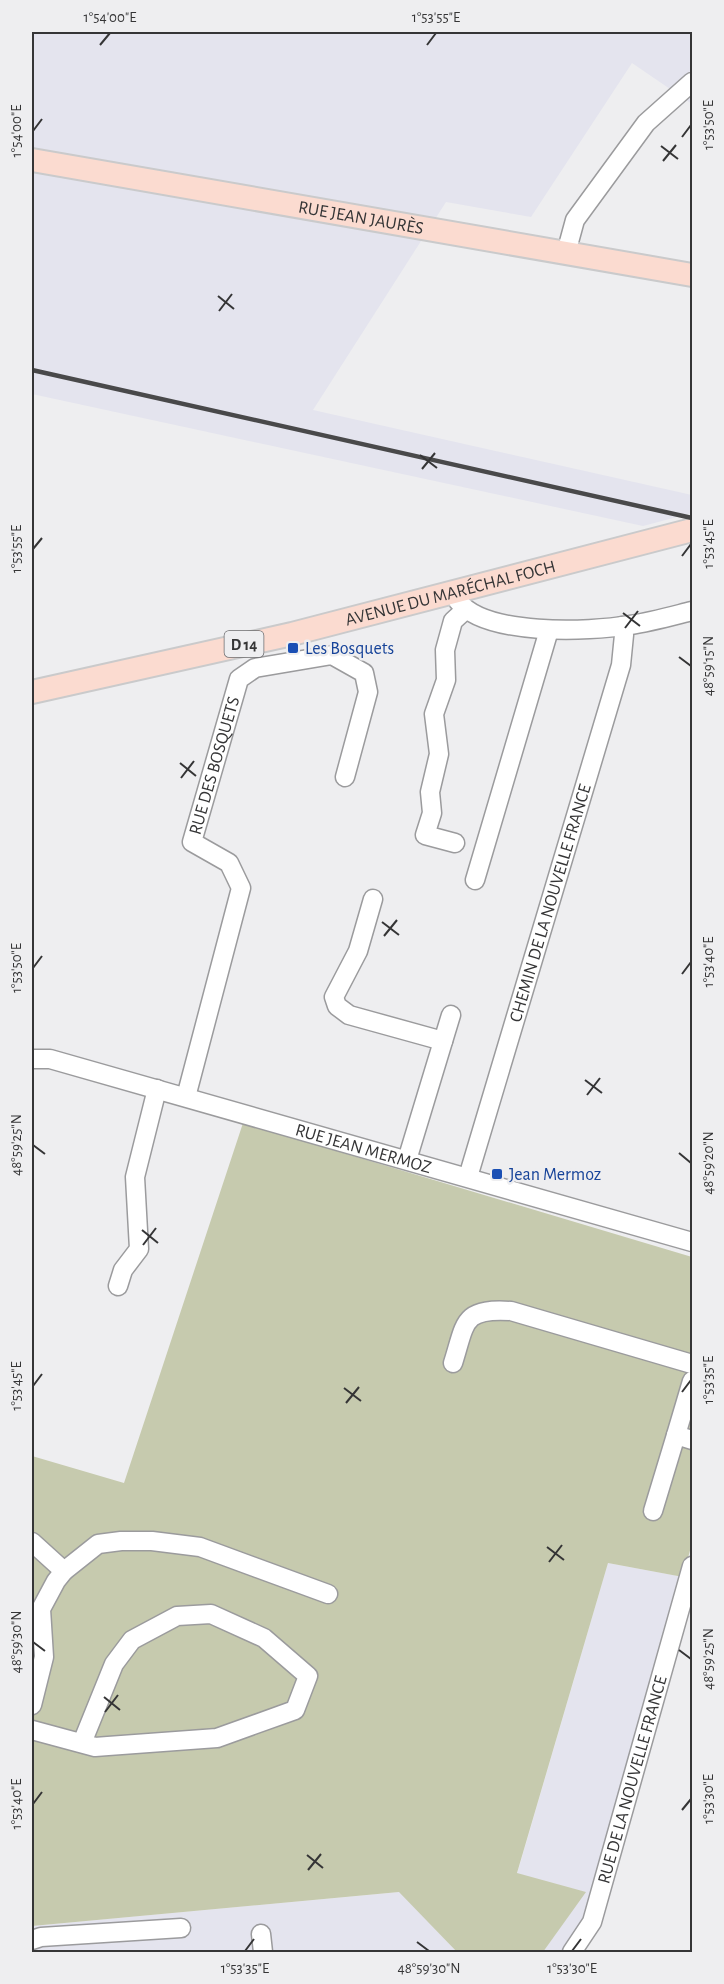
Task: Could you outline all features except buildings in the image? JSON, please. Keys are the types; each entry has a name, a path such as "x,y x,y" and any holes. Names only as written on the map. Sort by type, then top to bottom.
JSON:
{"main road":[{"name":"RUE JEAN JAURÈS","path":"32,160 693,275"},
{"name":"AVENUE DU MARÉCHAL FOCH","path":"32,692 292,634 460,600 693,530"}],"street":[{"path":"566,253 575,220 646,123 692,82"},
{"path":"455,843 425,835 432,813 430,792 439,754 434,714 446,680 445,650 460,600 480,618 549,630 622,626 693,611"},
{"name":"CHEMIN DE LA NOUVELLE FRANCE","path":"468,1177 621,665 624,635 622,626"},
{"path":"476,880 549,630"},
{"name":"RUE DES BOSQUETS","path":"186,1097 241,888 229,862 192,842 239,679 255,668 332,655 364,673 368,692 345,777"},
{"path":"373,899 358,951 334,998 338,1006 349,1015 443,1041"},
{"path":"407,1160 451,1015"},
{"name":"RUE JEAN MERMOZ","path":"32,1059 50,1059 693,1242"},
{"path":"118,1286 123,1270 139,1249 135,1177 157,1089"},
{"path":"453,1363 465,1325 470,1318 476,1313 492,1310 511,1311 693,1364"},
{"path":"653,1511 684,1437 693,1381"},
{"path":"32,1705 44,1657 36,1607 64,1571 98,1544 121,1540 200,1547 328,1594"},
{"path":"32,1542 64,1571"},
{"name":"RUE DE LA NOUVELLE FRANCE","path":"572,1953 592,1922 693,1566"},
{"path":"32,1730 95,1747 217,1738 295,1710 308,1676 264,1638 211,1614 177,1616 132,1640 114,1664 82,1743"},
{"path":"32,1940 41,1937 181,1928"},
{"path":"261,1934 263,1953"}],"shaded area":[{"path":"32,32 692,32 692,104 632,63 531,217 446,202 313,410 692,495 692,513 643,526 32,394"},
{"path":"608,1563 683,1577 578,1952 543,1952 585,1892 517,1874"},
{"path":"400,1892 457,1952 32,1952 32,1926"}],"green space":[{"path":"243,1123 692,1257 692,1543 683,1577 608,1563 517,1873 586,1892 543,1952 457,1952 399,1892 32,1926 32,1456 124,1483"}],"railway":[{"path":"32,370 692,518"}],"place":[{"name":"Les Bosquets","path":"293,648"},
{"name":"Jean Mermoz","path":"497,1174"}]}
